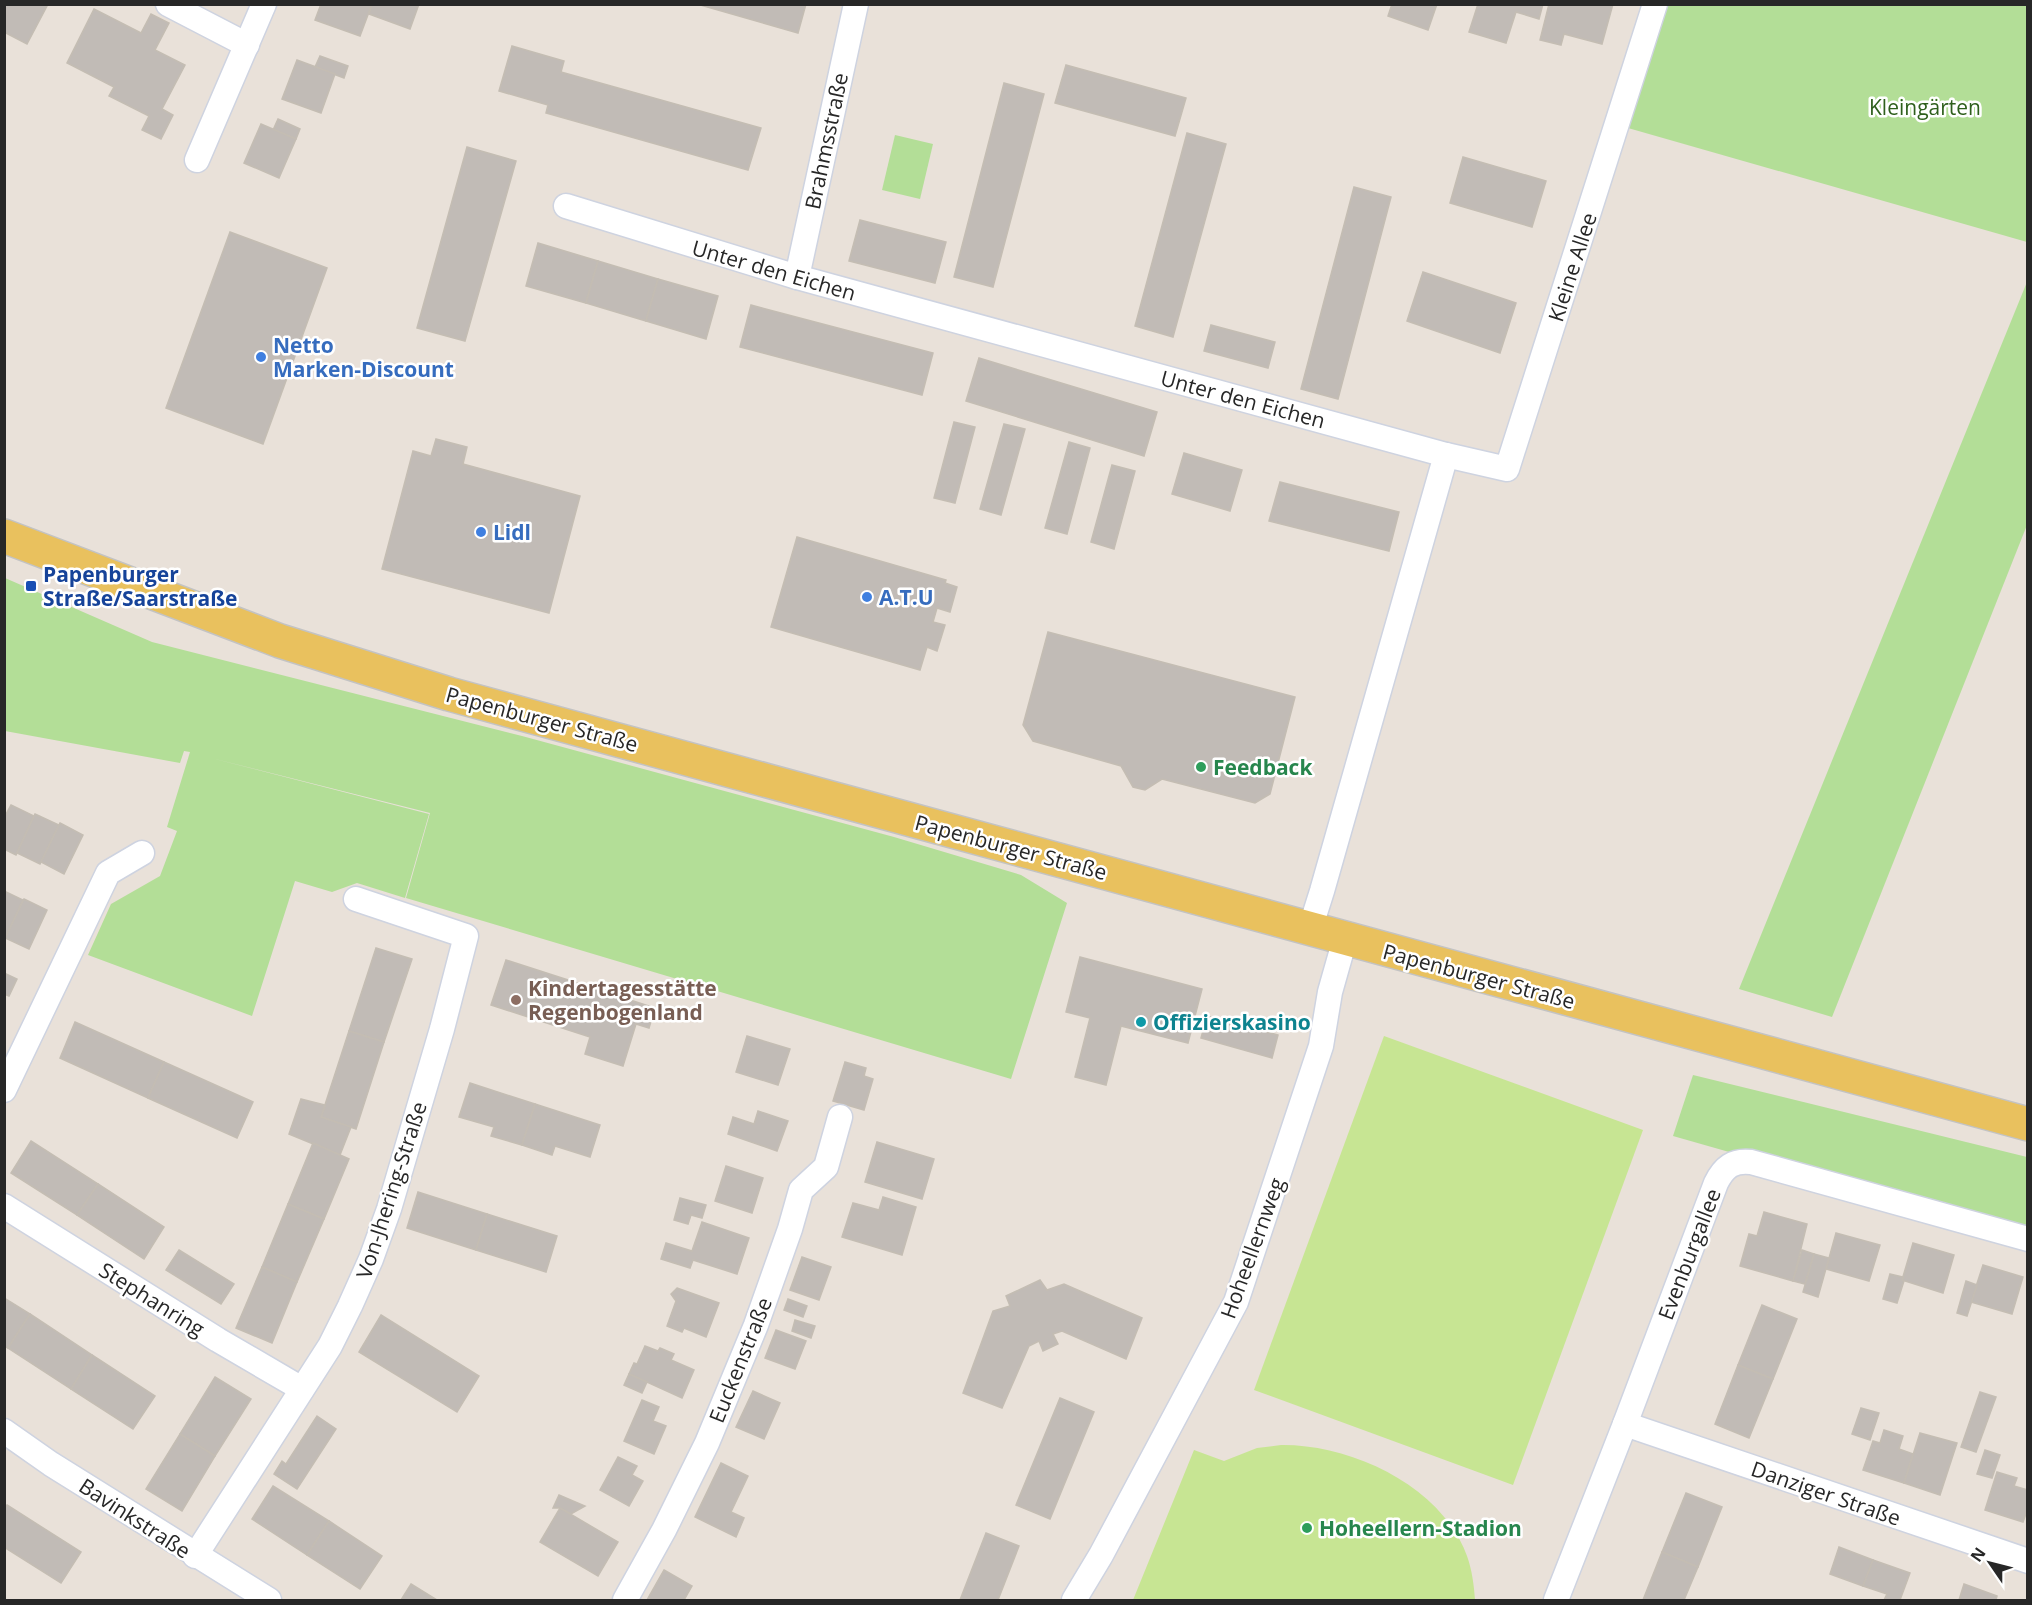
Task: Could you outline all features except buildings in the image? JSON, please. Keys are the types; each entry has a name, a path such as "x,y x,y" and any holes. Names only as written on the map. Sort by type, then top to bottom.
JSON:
{"main road":[{"name":"Papenburger Straße","path":"4,536 269,637 388,676 2028,1124"}],"street":[{"path":"168,4 247,45"},
{"path":"197,160 264,4"},
{"name":"Brahmsstraße","path":"797,277 856,4"},
{"name":"Kleine Allee","path":"1446,455 1507,470 1655,4"},
{"name":"Unter den Eichen","path":"566,206 797,277 1446,455"},
{"path":"1310,929 1446,455"},
{"path":"4,1090 108,873 142,853"},
{"name":"Von-Jhering-Straße","path":"195,1556 330,1346 371,1259 442,1029 466,936 356,899"},
{"name":"Hoheellernweg","path":"1074,1600 1101,1555 1236,1302 1321,1046 1330,992 1345,939"},
{"name":"Euckenstraße","path":"625,1600 664,1530 707,1443 756,1324 790,1229 801,1190 826,1167 840,1117"},
{"name":"Evenburgallee","path":"1556,1600 1716,1183 1721,1172 1730,1164 1740,1161 1751,1162 2028,1239"},
{"name":"Stephanring","path":"4,1206 218,1340 302,1389"},
{"name":"Danziger Straße","path":"1625,1424 2028,1561"},
{"name":"Bavinkstraße","path":"4,1431 51,1464 195,1556 269,1600"}],"green space":[{"name":"Kleingärten","path":"1668,5 2027,5 2027,242 1628,128"},
{"path":"895,135 933,144 920,199 882,190"},
{"path":"2027,282 2027,525 1832,1017 1739,989"},
{"path":"5,578 152,642 522,736 894,837 1021,875 1067,903 1011,1079 406,898 430,813 211,758 429,814 405,898 357,883 332,892 295,881 252,1016 88,955 111,904 160,876 177,831 167,827 190,752 184,751 180,763 5,731"},
{"path":"1384,1036 1643,1130 1513,1485 1254,1390"},
{"path":"1693,1075 2027,1157 2027,1237 1673,1136"},
{"name":"Hoheellern-Stadion","path":"1281,1445 1336,1452 1364,1461 1416,1490 1437,1509 1455,1531 1469,1561 1475,1600 1133,1600 1194,1450 1224,1461 1257,1448"}],"place":[{"name":"Netto Marken-Discount","path":"261,357"},
{"name":"Lidl","path":"481,532"},
{"name":"Papenburger Straße/Saarstraße","path":"31,586"},
{"name":"A.T.U","path":"867,597"},
{"name":"Feedback","path":"1201,767"},
{"name":"Kindertagesstätte Regenbogenland","path":"516,1000"},
{"name":"Offizierskasino","path":"1141,1022"},
{"name":"Hoheellern-Stadion","path":"1307,1528"}]}
